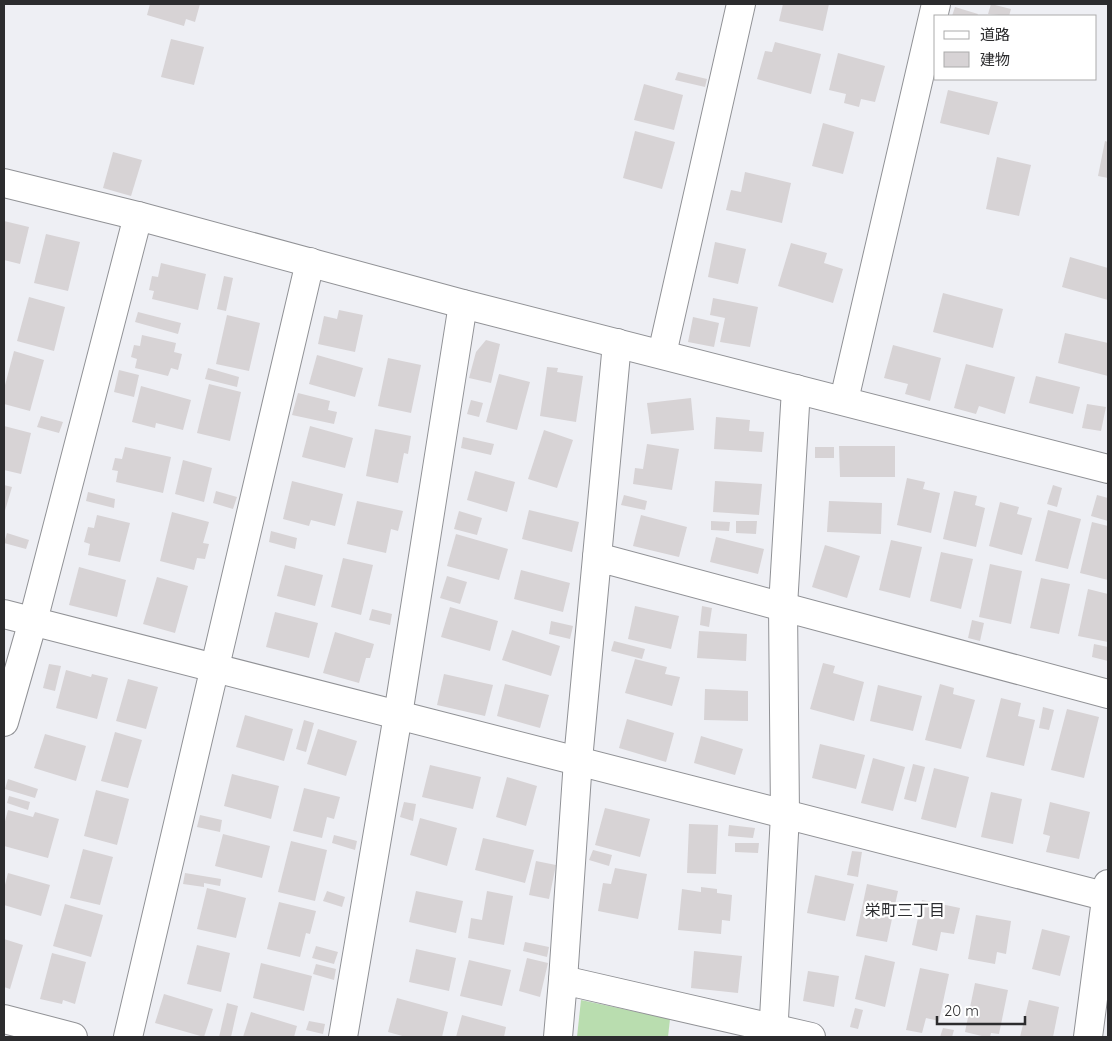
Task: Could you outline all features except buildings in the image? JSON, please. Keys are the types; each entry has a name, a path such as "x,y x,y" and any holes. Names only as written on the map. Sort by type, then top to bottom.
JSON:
{"street":[{"path":"662,354 741,4"},
{"path":"844,400 936,4"},
{"path":"4,183 138,216 463,304 1108,469"},
{"path":"4,722 33,622 138,216"},
{"path":"128,1037 310,262"},
{"path":"343,1037 398,716 463,304"},
{"path":"558,1037 578,760 617,343"},
{"path":"773,1032 785,816 783,606 796,389"},
{"path":"597,558 1108,694"},
{"path":"4,614 398,716 578,760 785,816 1108,892 1088,1037"},
{"path":"563,980 773,1032 810,1037"},
{"path":"4,1019 73,1037"}],"green space":[{"path":"581,1000 670,1019 668,1037 577,1037"}],"district":[{"name":"栄町三丁目","path":"905,910"}]}
